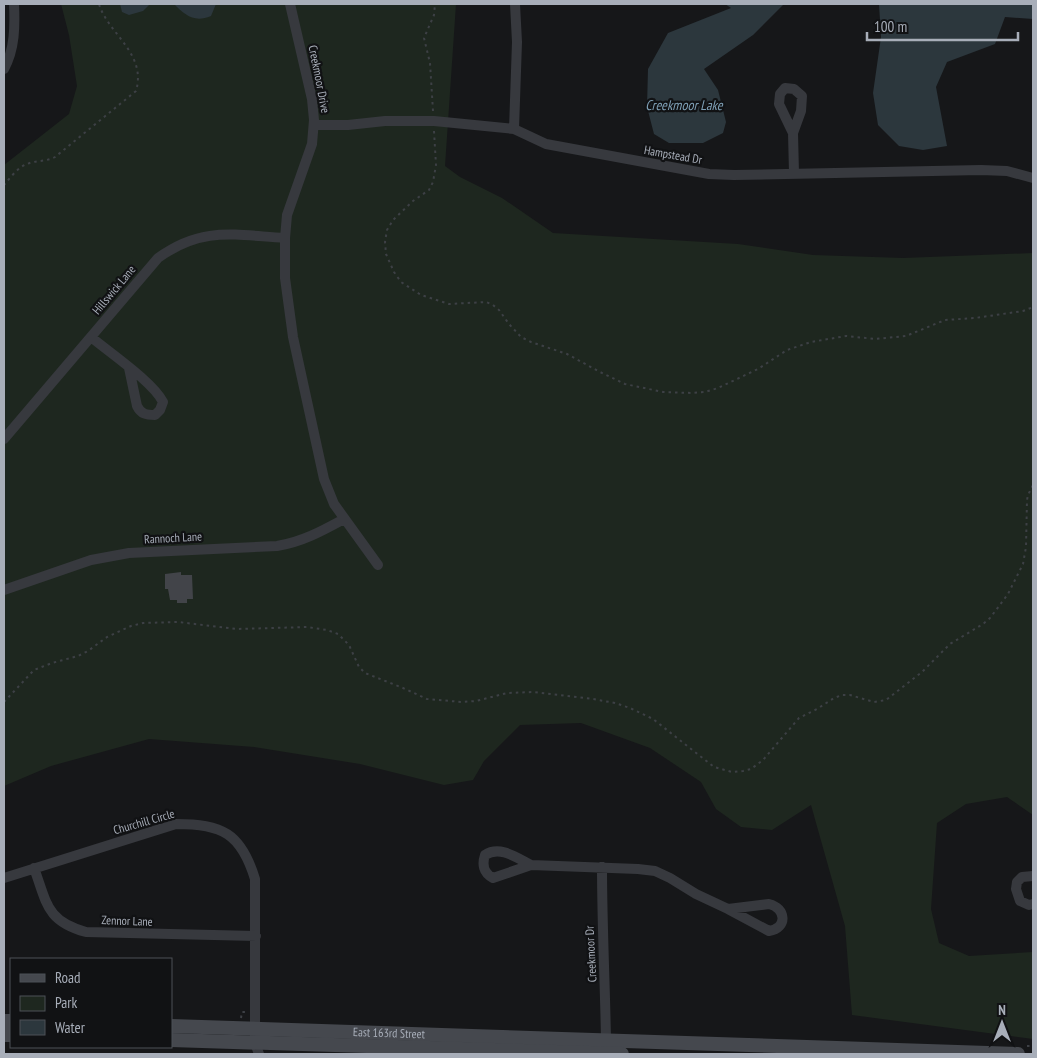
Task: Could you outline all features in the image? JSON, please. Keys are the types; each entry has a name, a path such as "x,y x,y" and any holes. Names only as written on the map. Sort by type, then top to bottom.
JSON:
{"street":[{"path":"4,68 12,45 15,23 14,4"},
{"name":"Creekmoor Drive","path":"290,4 312,99 314,126 312,144 287,215 285,278 289,308 324,479 330,496 344,519 378,565"},
{"path":"514,129 517,42 515,4"},
{"name":"Hampstead Dr","path":"314,126 385,121 434,121 514,129 546,144 709,174 981,170 1007,171 1032,175"},
{"path":"793,133 794,173"},
{"name":"Hillswick Lane","path":"4,439 158,258 194,238 229,234 285,238"},
{"path":"91,338 129,368 159,393 163,402 160,410 155,415 147,415 140,411 137,406 129,368"},
{"name":"Rannoch Lane","path":"4,590 91,560 130,553 290,544 311,536 344,519"},
{"name":"Churchill Circle","path":"4,878 176,824 196,824 224,832 239,843 249,861 255,880 255,1045"},
{"path":"531,865 654,871 769,931 776,930 782,920 782,914 779,909 769,904 728,909"},
{"name":"Creekmoor Dr","path":"602,867 605,1049"},
{"name":"Zennor Lane","path":"34,868 49,910 68,927 86,932 256,936"},
{"path":"1033,876 1022,877 1017,882 1016,889 1020,901 1029,905 1033,904"},
{"name":"East 163rd Street","path":"172,1026 255,1045"},
{"name":"East 163rd Street","path":"172,1040 255,1045 605,1049"},
{"path":"605,1049 622,1054"},
{"path":"605,1049 1018,1054"}],"path":[{"path":"4,186 20,168 27,164 50,160 55,157 136,91 138,84 137,73 133,60 120,36 103,15 99,4"},
{"path":"435,4 434,15 424,38 430,63 434,121 436,165 433,182 428,190 412,200 393,220 387,230 385,242 386,254 394,272 401,282 421,295 449,304 478,302 493,305 521,337 567,354 625,384 663,392 692,393 718,388 758,369 792,348 810,342 846,336 876,339 906,336 945,320 1023,311 1033,307"},
{"path":"4,702 34,670 52,662 78,656 113,634 143,623 178,622 237,629 308,627 338,634 349,645 365,673 427,699 462,702 476,701 507,693 534,692 615,703 653,719 714,767 732,772 743,771 750,769 763,760 799,718 842,695 850,695 874,702 886,700 922,672 950,644 990,618 1008,594 1023,564 1026,546 1027,500 1033,485"}],"green space":[{"path":"61,4 456,4 445,166 460,177 502,198 553,233 738,244 813,255 903,258 1033,253 1033,815 1007,797 966,804 937,823 931,909 939,943 969,956 1033,952 1033,1039 852,1015 845,926 811,805 772,830 741,827 716,809 701,782 650,748 581,723 520,725 484,761 473,780 444,785 360,764 254,747 149,739 51,766 4,786 4,165 69,114 77,86 69,35"}],"water":[{"path":"120,4 150,4 143,11 129,15 122,12"},
{"path":"174,4 216,4 211,16 200,19 190,17"},
{"name":"Creekmoor Lake","path":"725,4 784,4 753,35 704,69 718,90 726,122 723,133 703,143 669,143 654,134 647,107 648,69 668,33 731,8"},
{"path":"879,4 1033,4 1033,19 1005,17 995,44 947,62 936,87 947,146 923,150 899,146 878,125 873,93 881,37"}],"building":[{"path":"181,572 181,575 192,575 193,599 187,599 187,603 177,603 177,600 170,600 168,589 165,589 165,574"}]}
